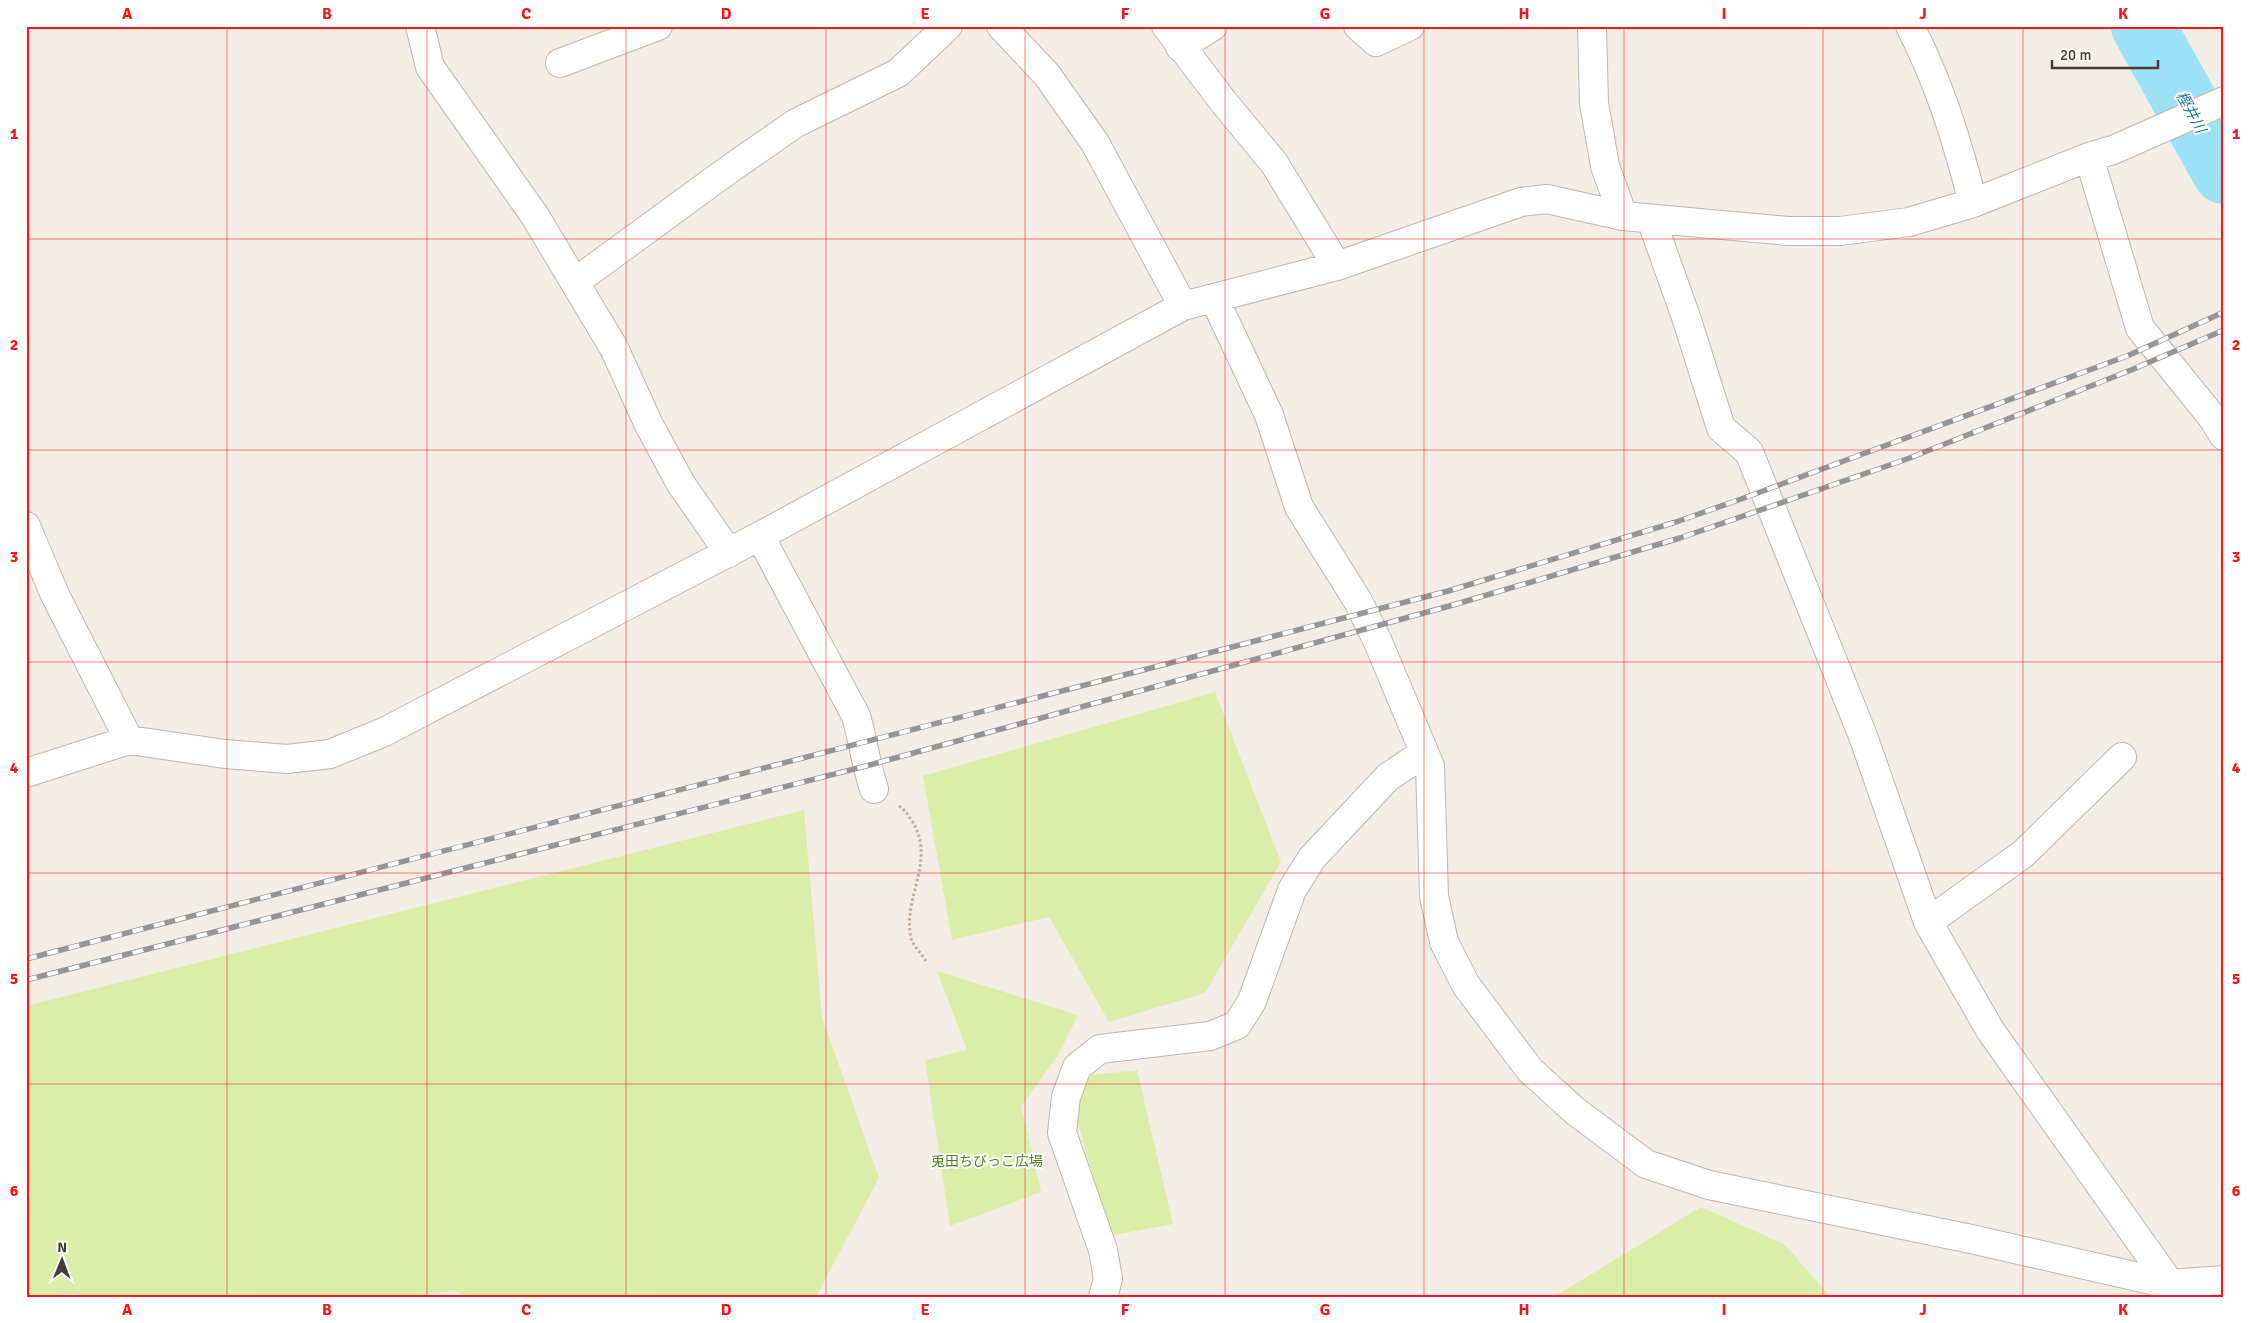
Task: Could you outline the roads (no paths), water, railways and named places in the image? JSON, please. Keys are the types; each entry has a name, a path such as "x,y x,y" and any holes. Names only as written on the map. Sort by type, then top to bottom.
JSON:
{"street":[{"path":"420,26 430,67 535,216 614,348 649,425 681,484 729,553"},
{"path":"560,63 658,26"},
{"path":"575,282 730,168 796,123 898,73 948,26"},
{"path":"1001,26 1047,75 1094,143 1183,306"},
{"path":"1214,26 1173,36 1274,163 1337,266"},
{"path":"1358,26 1376,42 1410,26"},
{"path":"1592,26 1594,103 1605,166 1623,216"},
{"path":"1910,26 1929,65 1956,138 1973,204"},
{"path":"26,773 129,740 225,754 287,758 330,754 384,732 729,553 1183,306 1337,266 1521,202 1547,199 1623,216 1788,231 1840,231 1908,222 1973,204 2101,153 2224,100"},
{"path":"2101,153 2140,328 2212,417 2224,436"},
{"path":"1651,218 1687,320 1721,428 1749,452 1863,736 1928,922 1990,1030 2175,1290"},
{"path":"1214,298 1269,414 1299,507 1358,601 1378,642 1430,766 1434,896 1444,942 1466,985 1530,1070 1575,1111 1646,1164 1709,1185 1961,1237 2175,1290 2224,1280"},
{"path":"26,526 55,596 129,740"},
{"path":"760,536 856,716 864,744 866,766 874,789"},
{"path":"1104,1297 1108,1279 1103,1250 1062,1133 1066,1097 1077,1067 1100,1049 1210,1036 1237,1025 1252,1001 1292,890 1312,858 1388,777 1424,753"},
{"path":"1928,922 2023,854 2122,758"}],"waterway":[{"name":"樫井川","path":"2143,26 2224,172"}],"railway":[{"path":"26,959 1448,591 1676,522 1744,498 2127,356 2224,312"},
{"path":"26,980 866,766 1453,605 1680,538 1907,459 2131,370 2224,330"}],"park label":[{"name":"兎田ちびっこ広場","path":"987,1161"}]}
